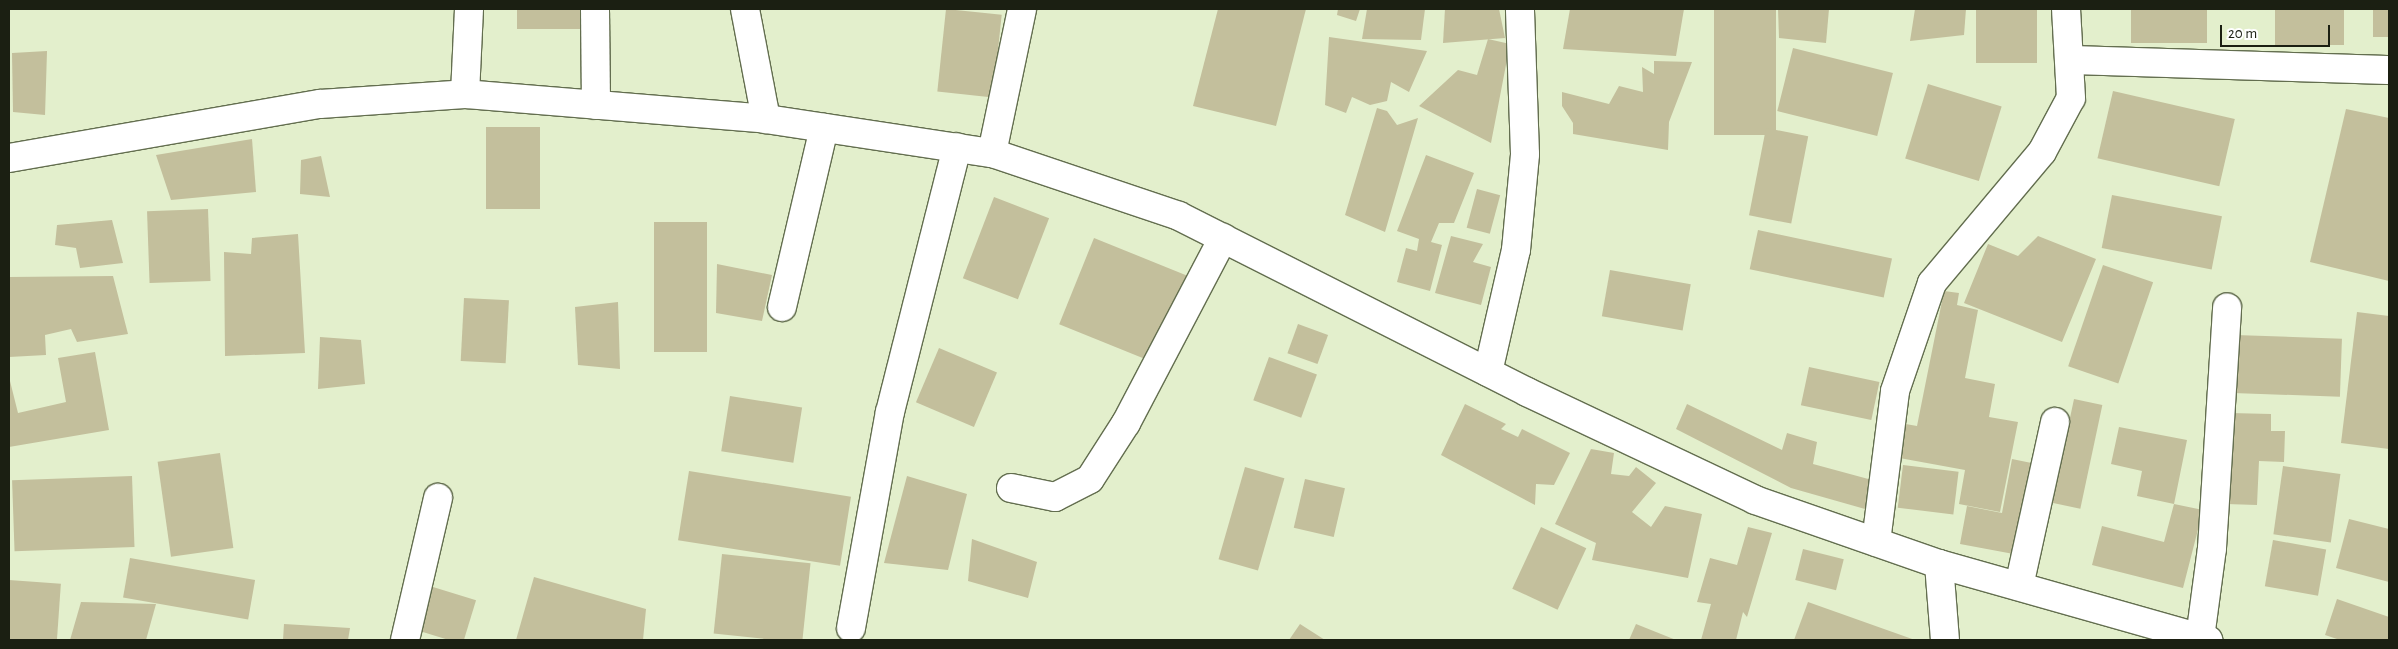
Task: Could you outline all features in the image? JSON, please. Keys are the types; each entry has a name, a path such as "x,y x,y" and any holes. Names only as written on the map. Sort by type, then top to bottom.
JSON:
{"street":[{"path":"465,94 469,9"},
{"path":"595,9 596,105"},
{"path":"745,9 766,119"},
{"path":"992,153 1022,9"},
{"path":"1488,372 1516,250 1525,154 1520,9"},
{"path":"1876,542 1895,391 1932,283 2042,152 2071,98 2071,60 2066,9"},
{"path":"2071,60 2389,70"},
{"path":"9,158 320,104 465,94 766,119 992,153 1179,216 1488,372 1755,500 1939,564 2204,639 2212,548 2227,307"},
{"path":"782,307 824,128"},
{"path":"850,628 890,412 957,147"},
{"path":"1011,488 1055,498 1090,479 1126,423 1223,238"},
{"path":"2019,586 2055,422"},
{"path":"405,640 438,498"},
{"path":"1939,564 1945,640"}],"building":[{"path":"517,9 584,9 584,29 517,29"},
{"path":"946,9 1002,15 993,97 937,92"},
{"path":"1218,9 1306,9 1276,126 1193,106"},
{"path":"1338,9 1360,9 1356,21 1337,15"},
{"path":"1367,9 1425,9 1421,40 1362,39"},
{"path":"1445,9 1499,9 1505,38 1443,43"},
{"path":"1570,9 1684,9 1676,56 1563,49"},
{"path":"1714,9 1776,9 1776,135 1714,135"},
{"path":"1778,9 1829,9 1826,43 1779,38"},
{"path":"1915,9 1966,9 1964,35 1910,41"},
{"path":"1976,9 2037,9 2037,63 1976,63"},
{"path":"2131,9 2207,9 2207,43 2131,43"},
{"path":"2275,9 2344,9 2344,45 2275,45"},
{"path":"2373,9 2389,9 2389,37 2373,37"},
{"path":"1329,37 1427,51 1409,92 1391,82 1387,101 1370,105 1352,97 1346,113 1325,105"},
{"path":"1488,39 1510,44 1491,143 1419,106 1458,70 1477,75"},
{"path":"1793,48 1893,73 1877,136 1777,111"},
{"path":"47,51 45,115 13,112 12,53"},
{"path":"1654,61 1692,62 1669,122 1668,150 1573,134 1573,123 1562,106 1562,92 1609,104 1619,86 1643,92 1642,67 1654,74"},
{"path":"1928,84 2002,107 1979,181 1905,159"},
{"path":"2113,91 2235,119 2219,186 2097,158"},
{"path":"1377,108 1387,111 1397,125 1418,118 1385,232 1345,215"},
{"path":"2346,109 2389,118 2389,281 2310,262"},
{"path":"486,127 540,127 540,209 486,209"},
{"path":"1766,128 1808,136 1791,224 1749,215"},
{"path":"252,139 256,192 171,200 156,155"},
{"path":"1426,155 1474,173 1454,223 1439,223 1431,242 1442,245 1430,291 1397,282 1406,248 1417,251 1419,239 1397,231"},
{"path":"321,156 330,197 300,194 301,160"},
{"path":"1477,189 1500,195 1490,234 1467,228"},
{"path":"2112,195 2222,216 2212,269 2102,248"},
{"path":"994,197 1049,218 1018,299 963,278"},
{"path":"208,209 211,281 150,283 147,211"},
{"path":"112,220 123,263 80,268 76,248 55,245 57,225"},
{"path":"654,222 707,222 707,352 654,352"},
{"path":"1758,230 1892,258 1884,298 1750,269"},
{"path":"298,234 305,353 225,356 224,252 251,254 252,238"},
{"path":"1451,236 1483,244 1473,262 1491,267 1481,305 1435,293"},
{"path":"2038,236 2096,259 2062,342 1964,303 1988,244 2018,256"},
{"path":"1094,238 1189,276 1154,362 1059,324"},
{"path":"717,264 772,275 762,321 716,313"},
{"path":"2103,265 2153,282 2118,383 2068,366"},
{"path":"1610,270 1691,284 1683,331 1602,316"},
{"path":"113,276 128,334 77,342 71,329 45,335 46,355 9,357 9,277"},
{"path":"1944,291 1959,293 1957,305 1978,310 1965,378 1995,384 1989,417 2018,422 2000,512 1959,504 1965,470 1894,457 1900,423 1917,426"},
{"path":"464,298 509,300 506,363 461,361"},
{"path":"618,302 620,369 578,365 575,307"},
{"path":"2357,312 2389,316 2389,449 2341,443"},
{"path":"1298,324 1328,335 1317,364 1287,353"},
{"path":"2235,335 2342,339 2340,397 2233,393"},
{"path":"320,337 361,340 365,384 318,389"},
{"path":"939,348 997,373 974,427 916,402"},
{"path":"95,352 109,430 9,447 9,377 18,413 66,402 58,358"},
{"path":"1269,357 1317,374 1301,418 1253,400"},
{"path":"1809,367 1879,382 1871,420 1801,405"},
{"path":"730,396 802,407 793,463 721,451"},
{"path":"2074,399 2102,405 2080,509 2052,503"},
{"path":"1465,404 1506,424 1501,429 1518,437 1522,429 1570,453 1554,485 1536,484 1535,505 1441,455"},
{"path":"1687,404 1782,450 1787,433 1817,442 1813,464 1872,480 1865,509 1791,488 1676,429"},
{"path":"2230,413 2271,414 2271,431 2285,431 2284,462 2259,461 2257,505 2226,504"},
{"path":"2119,427 2187,440 2174,504 2137,496 2142,471 2111,464"},
{"path":"1591,449 1614,453 1611,474 1629,476 1636,467 1656,483 1632,512 1651,527 1665,506 1702,514 1688,578 1592,560 1596,543 1555,524"},
{"path":"220,453 233,548 171,557 158,462"},
{"path":"2012,459 2036,464 2019,555 1960,544 1967,506 2002,513"},
{"path":"1903,465 1959,472 1953,515 1898,508"},
{"path":"2283,466 2340,474 2331,542 2273,534"},
{"path":"1245,467 1284,478 1258,571 1219,559"},
{"path":"689,471 851,497 840,566 678,540"},
{"path":"132,476 134,547 15,551 12,480"},
{"path":"907,476 967,494 948,570 884,563"},
{"path":"1305,479 1345,488 1334,537 1294,528"},
{"path":"2174,504 2203,510 2183,588 2092,565 2102,526 2164,542"},
{"path":"2349,519 2389,529 2389,582 2336,568"},
{"path":"1541,527 1586,548 1558,610 1512,589"},
{"path":"1748,527 1772,533 1747,617 1743,612 1736,640 1701,640 1711,604 1697,602 1710,558 1737,565"},
{"path":"972,539 1037,562 1028,598 968,581"},
{"path":"2273,540 2326,549 2318,596 2265,586"},
{"path":"1803,549 1844,559 1836,590 1795,580"},
{"path":"722,554 811,563 802,640 775,640 714,634"},
{"path":"130,558 255,580 248,619 123,597"},
{"path":"534,577 646,609 643,640 516,640"},
{"path":"9,580 61,584 57,640 9,640"},
{"path":"433,587 476,600 464,640 449,640 420,631"},
{"path":"2337,599 2389,617 2389,640 2340,640 2325,635"},
{"path":"81,602 156,604 146,640 70,640"},
{"path":"1808,602 1915,640 1794,640"},
{"path":"284,624 350,628 348,640 283,640"},
{"path":"1300,624 1325,640 1289,640"},
{"path":"1636,624 1676,640 1629,640"}]}
